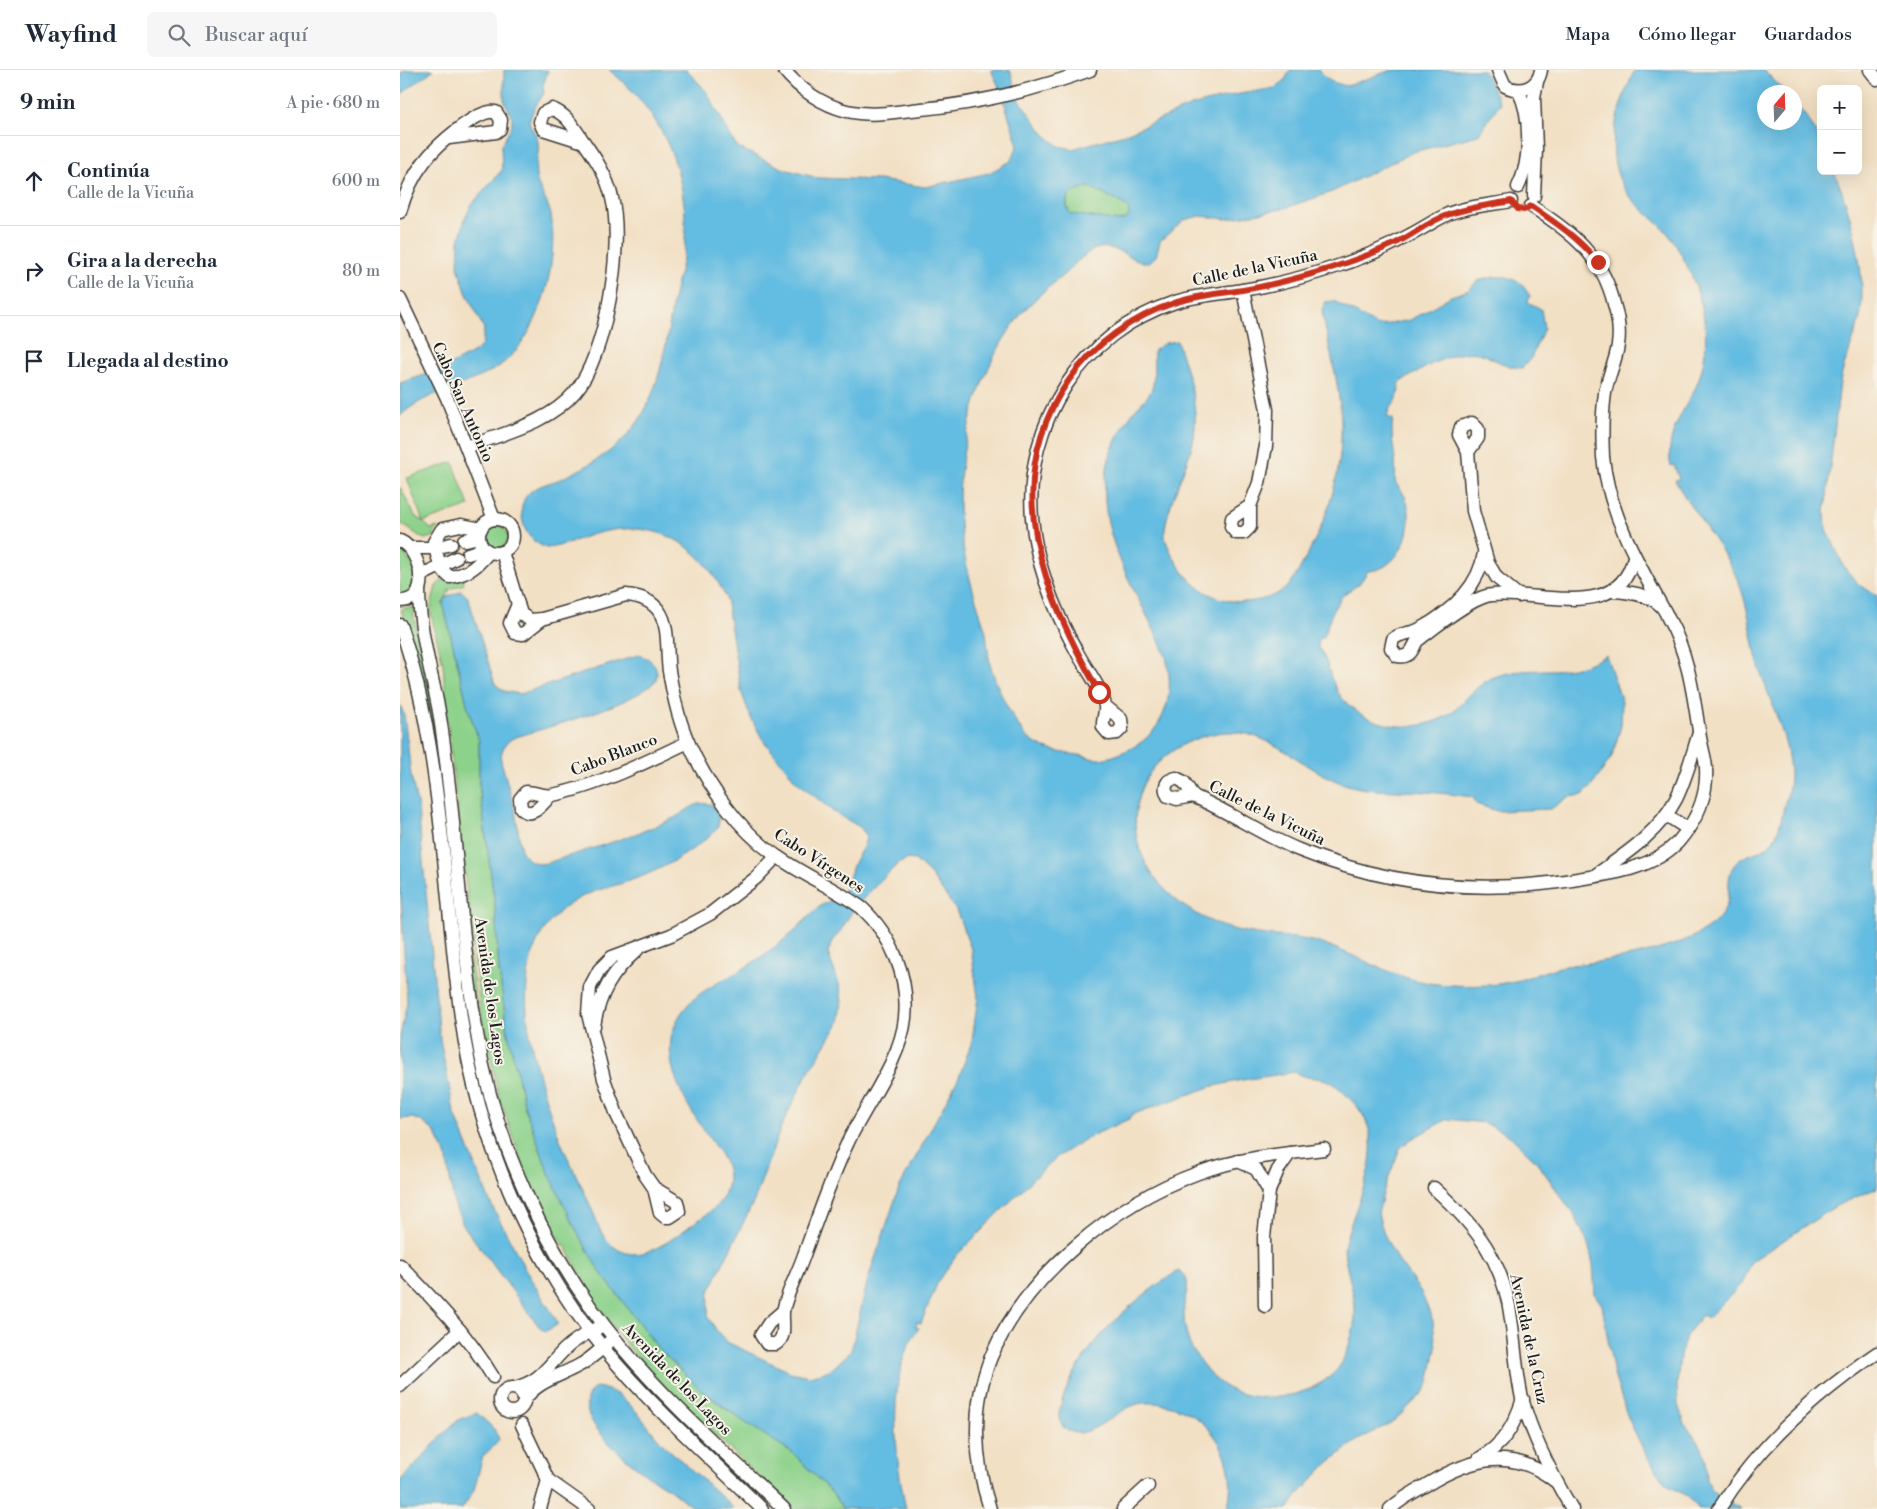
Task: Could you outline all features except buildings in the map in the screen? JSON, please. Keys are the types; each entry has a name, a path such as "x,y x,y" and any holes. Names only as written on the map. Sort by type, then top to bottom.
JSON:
{"street":[{"path":"784,70 803,89 817,98 846,110 861,113 932,108 992,99 1024,91 1088,70"},
{"path":"1498,70 1505,86 1518,90 1525,90 1540,73"},
{"path":"1870,70 1877,80"},
{"path":"1518,90 1526,112 1527,136 1524,172 1518,187 1512,191 1511,201 1518,209 1524,210 1532,201 1536,149 1534,97 1540,73"},
{"path":"400,212 422,163 449,138"},
{"path":"468,447 554,411 574,393 589,370 604,323 609,295 615,231 613,200 608,184 601,167 584,142"},
{"path":"1518,187 1528,188 1532,201"},
{"name":"Calle de la Vicuña","path":"1105,706 1057,611 1036,542 1032,519 1033,475 1043,430 1064,387 1076,370 1094,350 1111,336 1144,316 1174,303 1199,296 1243,290 1308,275 1346,263 1396,243 1448,214 1511,201"},
{"name":"Calle de la Vicuña","path":"1194,796 1298,850 1385,877 1458,886 1503,887 1545,885 1632,869 1668,851 1696,817 1705,789 1706,756 1699,733 1697,709 1685,657 1673,626 1634,557 1618,515 1604,460 1602,438 1605,393 1615,359 1618,336 1612,293 1598,262 1587,249 1571,233 1532,201"},
{"path":"1243,290 1267,410 1263,465 1250,506"},
{"name":"Cabo San Antonio","path":"400,298 468,447 494,519"},
{"path":"1468,452 1473,510 1484,552 1497,578 1520,596"},
{"path":"464,540 487,544 510,546 513,535 504,521 494,519 484,524 487,544 525,618 542,620"},
{"path":"462,525 487,544 473,570 462,576 450,577 445,574 435,548 436,536 442,529 462,525"},
{"path":"403,542 435,548 451,544"},
{"name":"Avenida de los Lagos","path":"403,542 416,558 420,583 420,612 444,741 477,1034 486,1075 506,1140 539,1220 562,1262 604,1325 654,1382 784,1509"},
{"path":"468,554 487,544"},
{"path":"1484,552 1481,569 1473,585 1412,638 1484,596 1576,598 1601,595 1613,591 1644,596 1661,605"},
{"path":"1613,591 1627,576 1634,557"},
{"path":"400,601 410,600 420,583 441,566 456,558"},
{"path":"1473,585 1484,596"},
{"name":"Cabo Vírgenes","path":"518,604 510,623 515,633 523,634 542,620 626,595 637,596 654,606 664,620 673,690 688,742 698,762 727,806 742,825 776,857 832,888 862,908 874,920 886,937 896,958 903,984 905,1018 894,1057 843,1153 783,1311"},
{"name":"Avenida de los Lagos","path":"400,625 414,674 436,789 461,1016 475,1089 497,1158 523,1219 547,1264 590,1332 637,1387 762,1509"},
{"name":"Calle de la Vicuña","path":"1593,877 1628,852 1666,815 1684,781 1699,733"},
{"name":"Cabo Blanco","path":"550,796 616,774 688,742"},
{"path":"1666,815 1688,829"},
{"path":"654,1188 645,1175 617,1115 604,1079 593,1030 597,1010 610,978 638,949 689,926 710,914 750,883 776,857"},
{"path":"990,1509 982,1485 978,1461 978,1409 991,1358 1016,1314 1054,1267 1112,1217 1172,1183 1238,1161 1324,1149"},
{"path":"1265,1306 1264,1237 1269,1191 1278,1170 1290,1153"},
{"path":"1238,1161 1256,1169 1269,1191"},
{"name":"Avenida de la Cruz","path":"1434,1188 1470,1222 1490,1252 1498,1269 1508,1301 1522,1399 1555,1481 1572,1509"},
{"path":"400,1265 431,1295 460,1330 494,1377 522,1394 522,1425"},
{"path":"604,1325 565,1349 546,1371 523,1386 511,1389 501,1397 504,1407 513,1411 522,1405 526,1396 552,1378 579,1366 614,1338"},
{"path":"400,1386 460,1330"},
{"path":"1718,1509 1749,1467 1798,1414 1877,1353"},
{"path":"494,1377 494,1388 504,1407 522,1425 548,1480 589,1509"},
{"path":"1390,1509 1443,1475 1478,1460 1494,1450 1505,1440 1518,1416 1522,1399"},
{"path":"1478,1460 1491,1459 1521,1463 1544,1472 1555,1481"},
{"path":"540,1509 548,1480"},
{"path":"1123,1509 1148,1486"}],"green space":[{"path":"1087,187 1093,187 1104,195 1123,203 1128,209 1128,218 1120,221 1070,214 1067,202 1071,193"},
{"path":"453,462 469,506 423,522 407,478"},
{"path":"400,487 415,516 431,529 438,527 433,537 424,539 400,523"},
{"path":"496,525 505,528 508,537 505,546 496,549 487,546 484,537 487,528"},
{"path":"400,546 414,567 414,589 400,598"},
{"path":"463,578 464,584 450,589 443,603 468,708 479,741 479,784 495,906 499,971 507,1029 525,1108 548,1171 598,1269 658,1348 700,1389 727,1410 793,1453 832,1493 843,1509 792,1509 653,1375 627,1345 595,1302 566,1247 554,1234 525,1171 499,1097 481,1016 447,719 443,664 430,610 436,586 442,580"},
{"path":"414,607 414,617 433,703 493,1118 573,1294 593,1325 591,1327 556,1272 526,1215 508,1174 489,1120 472,1052 418,672 401,609"},
{"path":"609,1346 640,1380 650,1386 773,1509 767,1509 643,1389"}],"water":[{"path":"406,70 433,70 400,95 400,74"},
{"path":"504,70 548,70 543,86 544,93 529,121 538,142 536,176 550,210 553,234 549,277 543,298 525,338 513,354 498,367 486,374 423,400 400,416 400,383 443,369 476,351 482,345 484,329 466,292 458,267 459,241 465,218 472,204 502,170 501,146 512,125 512,117 504,100"},
{"path":"609,70 687,70 706,91 739,148 784,169 818,178 879,180 925,187 989,173 1011,161 1018,145 1000,89 991,70 1010,70 1019,100 1045,135 1059,146 1072,149 1128,133 1191,106 1234,95 1275,88 1285,80 1290,70 1319,70 1330,81 1346,86 1392,70 1483,70 1500,103 1478,135 1413,152 1332,192 1282,209 1226,219 1200,216 1184,220 1160,241 1156,256 1149,263 1107,248 1091,251 1083,257 1026,309 1001,343 989,367 978,394 970,422 960,479 959,507 965,558 986,632 989,660 996,683 1013,718 1031,741 1044,748 1095,759 1117,755 1137,745 1148,736 1164,714 1168,700 1169,672 1166,657 1120,560 1111,535 1106,509 1105,483 1110,456 1126,422 1152,389 1154,350 1165,343 1177,341 1185,364 1195,412 1192,448 1167,520 1166,541 1183,572 1200,588 1220,599 1239,602 1253,601 1268,598 1281,592 1292,582 1314,543 1333,493 1340,458 1341,422 1336,379 1322,310 1325,302 1334,301 1378,326 1410,320 1451,296 1469,290 1477,281 1494,277 1507,277 1521,283 1530,296 1528,302 1541,309 1544,328 1531,358 1522,368 1506,365 1482,354 1472,352 1461,353 1439,361 1399,383 1397,397 1389,409 1387,417 1393,419 1395,482 1405,496 1409,512 1407,535 1397,556 1379,569 1368,571 1359,584 1343,595 1333,610 1323,638 1318,639 1318,648 1325,658 1338,692 1352,708 1364,716 1377,721 1405,726 1433,722 1446,716 1491,678 1514,672 1579,667 1606,655 1622,702 1621,726 1612,756 1595,782 1583,795 1568,797 1551,809 1497,811 1476,804 1473,797 1432,792 1373,790 1341,783 1325,776 1264,740 1247,734 1230,732 1199,738 1174,750 1154,767 1141,790 1137,804 1135,828 1140,850 1150,870 1164,889 1202,917 1246,932 1304,939 1323,944 1415,980 1458,985 1511,982 1565,966 1629,957 1650,952 1691,938 1707,929 1724,911 1727,904 1730,873 1737,862 1767,847 1776,836 1788,791 1790,775 1786,744 1760,670 1748,612 1734,572 1675,480 1679,479 1674,465 1671,466 1670,462 1671,442 1676,424 1695,389 1703,366 1706,334 1703,314 1693,278 1669,235 1634,201 1623,186 1617,171 1614,137 1621,102 1635,70 1764,70 1778,85 1757,85 1757,130 1802,130 1802,111 1803,112 1817,134 1817,175 1836,175 1846,203 1859,259 1861,277 1861,311 1840,382 1825,512 1826,527 1844,567 1857,583 1877,596 1877,1188 1836,1206 1752,1261 1742,1284 1708,1318 1702,1315 1686,1336 1680,1356 1677,1385 1678,1405 1685,1424 1702,1448 1706,1460 1707,1480 1713,1492 1741,1509 1699,1509 1688,1497 1665,1483 1647,1457 1628,1418 1614,1375 1602,1305 1595,1295 1593,1264 1588,1244 1575,1216 1536,1161 1510,1136 1485,1123 1447,1119 1410,1140 1400,1148 1384,1190 1378,1214 1384,1234 1395,1256 1421,1292 1433,1321 1436,1348 1429,1383 1423,1393 1393,1422 1358,1440 1328,1463 1296,1497 1288,1509 1227,1509 1230,1489 1229,1469 1223,1450 1213,1434 1200,1421 1184,1411 1165,1404 1144,1403 1126,1409 1088,1431 1072,1432 1063,1426 1060,1422 1059,1413 1063,1398 1072,1378 1096,1342 1126,1310 1178,1271 1185,1275 1187,1283 1184,1317 1190,1344 1208,1371 1228,1389 1259,1397 1286,1396 1312,1388 1338,1369 1349,1344 1355,1315 1355,1305 1344,1247 1368,1171 1371,1152 1370,1134 1364,1116 1337,1086 1327,1080 1303,1076 1295,1072 1210,1087 1131,1115 1131,1118 1089,1137 1057,1157 956,1256 937,1284 921,1323 917,1322 916,1327 919,1328 908,1346 901,1367 897,1391 896,1441 906,1509 843,1509 832,1493 793,1453 743,1421 700,1389 658,1348 598,1269 575,1228 548,1171 525,1108 507,1029 499,971 495,906 479,784 479,741 468,708 443,603 447,597 461,591 468,597 495,684 504,691 520,694 638,655 647,658 653,663 657,671 656,680 646,689 630,698 567,722 513,738 505,745 502,750 501,761 515,810 521,850 528,860 540,864 547,863 659,825 697,805 712,805 718,817 717,829 676,860 641,877 595,891 582,897 551,920 536,946 528,975 527,1006 530,1038 546,1101 561,1142 600,1230 610,1243 620,1251 631,1254 642,1253 664,1244 713,1209 723,1197 726,1189 728,1180 727,1168 719,1151 684,1098 673,1069 670,1054 671,1039 681,1014 705,990 760,958 787,937 819,907 840,896 846,887 866,835 860,827 835,813 796,781 763,740 751,718 741,691 726,598 716,579 691,550 675,540 658,533 640,529 619,529 598,533 559,546 546,548 532,539 524,527 523,502 530,492 593,462 615,447 641,417 654,390 658,376 674,294 682,264 685,242 685,217 677,169 669,146 658,125 644,105","holes":["1088,187 1125,205 1129,211 1128,218 1120,221 1070,214 1066,202 1073,192","909,859 915,860 930,874 956,910 971,949 978,997 972,1041 959,1077 899,1188 868,1279 851,1351 833,1368 822,1373 809,1376 790,1372 727,1342 708,1317 709,1292 754,1201 781,1127 806,1076 839,1023 842,1002 840,987 828,953 832,941 840,932 853,910 881,880 900,862"]},
{"path":"400,705 404,714 411,775 418,809 440,1039 454,1112 490,1202 529,1276 557,1321 557,1325 546,1331 541,1329 463,1225 454,1204 446,1154 434,1131 421,1121 412,1118 400,1119 400,1037 407,1002 400,883"},
{"path":"596,1387 608,1390 627,1402 665,1446 734,1509 696,1508 625,1458 596,1428 588,1412 587,1399"},
{"path":"477,1413 494,1429 499,1439 483,1456 474,1490 462,1509 400,1509 400,1481 451,1426 460,1419"}],"route":[{"path":"1099,692 1076,651 1057,611 1048,587 1032,519 1033,475 1036,454 1043,430 1064,387 1094,350 1130,324 1151,312 1174,303 1199,296 1243,290 1336,267 1396,243 1448,214 1464,209 1511,201 1514,207 1521,210 1531,206 1571,233 1598,262"}]}
